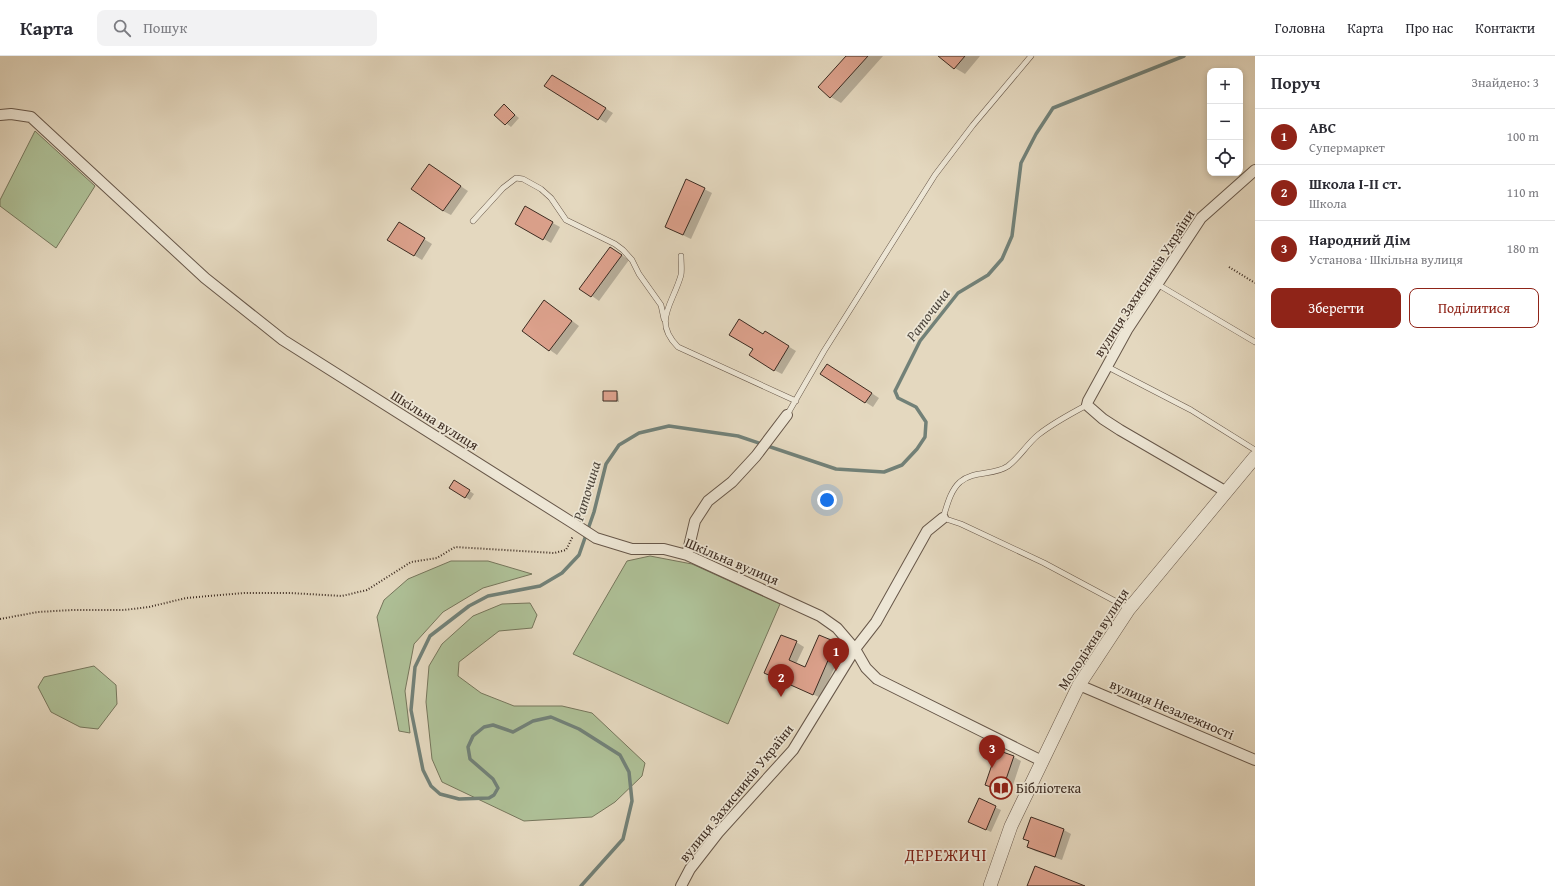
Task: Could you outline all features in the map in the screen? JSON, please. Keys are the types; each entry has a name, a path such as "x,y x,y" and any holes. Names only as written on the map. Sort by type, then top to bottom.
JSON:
{"street":[{"name":"Шкільна вулиця","path":"0,115 11,114 31,117 205,278 283,340 596,538 632,549 664,549 687,555 820,616 837,628 855,649 866,668 877,679 1042,761"},
{"name":"вулиця Захисників України","path":"1087,405 1106,366 1127,330 1201,218 1255,170"},
{"path":"1087,405 1103,419 1114,426 1225,491"},
{"path":"687,555 695,521 708,501 732,482 756,456 788,415"},
{"name":"Молодіжна вулиця","path":"990,886 1011,826 1079,685 1129,609 1255,456"},
{"name":"вулиця Захисників України","path":"681,886 690,869 718,833 793,750 855,649 876,622 927,531 943,518"},
{"name":"вулиця Незалежності","path":"1079,685 1255,760"}],"lane":[{"path":"788,415 824,351 935,175 973,125 1031,56"},
{"path":"473,221 503,188 516,178 523,179 541,189 551,198 566,220 615,244 632,260 639,274 661,305 666,331 671,340 678,347 796,401"},
{"path":"664,319 681,274 681,256"},
{"path":"1157,284 1255,342"},
{"path":"1106,366 1191,410 1255,450"},
{"path":"1087,405 1062,419 1037,436 1007,467 967,477 958,484 949,499 943,518 961,524 1044,563 1129,609"}],"path":[{"path":"1229,267 1255,283"},
{"path":"0,619 38,612 72,610 124,610 149,607 186,598 244,593 290,593 342,596 367,590 411,562 437,558 455,547 554,553 566,550 574,535 576,525"}],"green space":[{"path":"35,131 95,186 56,248 0,206 0,200"},
{"path":"650,556 692,564 780,604 728,724 573,654 627,561"},
{"path":"451,561 488,561 532,574 483,588 443,612 414,644 405,691 410,733 399,731 377,617 384,600 408,579"},
{"path":"530,603 537,615 532,628 499,631 459,662 458,676 481,693 514,706 562,706 592,713 645,763 642,776 615,802 592,817 524,821 442,782 432,759 426,702 429,666 442,644 473,616 502,604"},
{"path":"94,666 116,685 117,704 98,729 80,727 51,712 38,687 44,677"}],"building":[{"path":"846,56 868,56 830,98 818,87"},
{"path":"938,56 965,56 954,69"},
{"path":"552,75 606,108 598,120 544,86"},
{"path":"504,104 515,115 505,125 494,115"},
{"path":"429,164 461,186 443,211 411,189"},
{"path":"686,179 705,188 683,235 665,227"},
{"path":"525,206 553,222 543,240 515,224"},
{"path":"399,222 425,238 414,256 387,240"},
{"path":"610,247 622,255 591,297 579,289"},
{"path":"544,300 572,321 549,351 522,331"},
{"path":"739,319 763,334 765,331 789,346 774,371 749,355 753,349 729,335"},
{"path":"827,364 872,393 865,403 820,374"},
{"path":"603,391 617,391 617,401 603,401"},
{"path":"454,480 470,490 465,498 449,488"},
{"path":"781,635 797,641 789,660 805,667 819,635 836,642 813,695 764,673"},
{"path":"997,750 1014,756 1002,791 985,785"},
{"path":"979,798 996,806 986,830 968,822"},
{"path":"1031,817 1064,829 1055,857 1027,847 1029,841 1023,839"},
{"path":"1035,866 1085,886 1027,886"}],"waterway":[{"name":"Раточина","path":"581,886 623,839 632,801 629,772 620,755 579,729 551,717 533,721 513,732 493,725 484,727 473,736 468,747 470,759 493,779 498,788 494,795 489,798 459,799 440,794 431,786 423,770 411,710 415,667 430,636 469,606 488,596 540,586 562,573 579,555 594,512 606,464 619,445 639,433 669,426 738,436 836,469 884,472 902,465 917,449 925,437 926,422 916,407 898,398 895,391 920,341 958,293 988,275 1002,259 1012,236 1021,163 1036,134 1053,108 1184,56"}],"place":[{"name":"ABC","path":"836,671"},
{"name":"Школа І-ІІ ст.","path":"781,697"},
{"name":"Народний Дім","path":"992,768"},
{"name":"Бібліотека","path":"1001,788"}],"district":[{"name":"ДЕРЕЖИЧІ","path":"946,855"}]}
